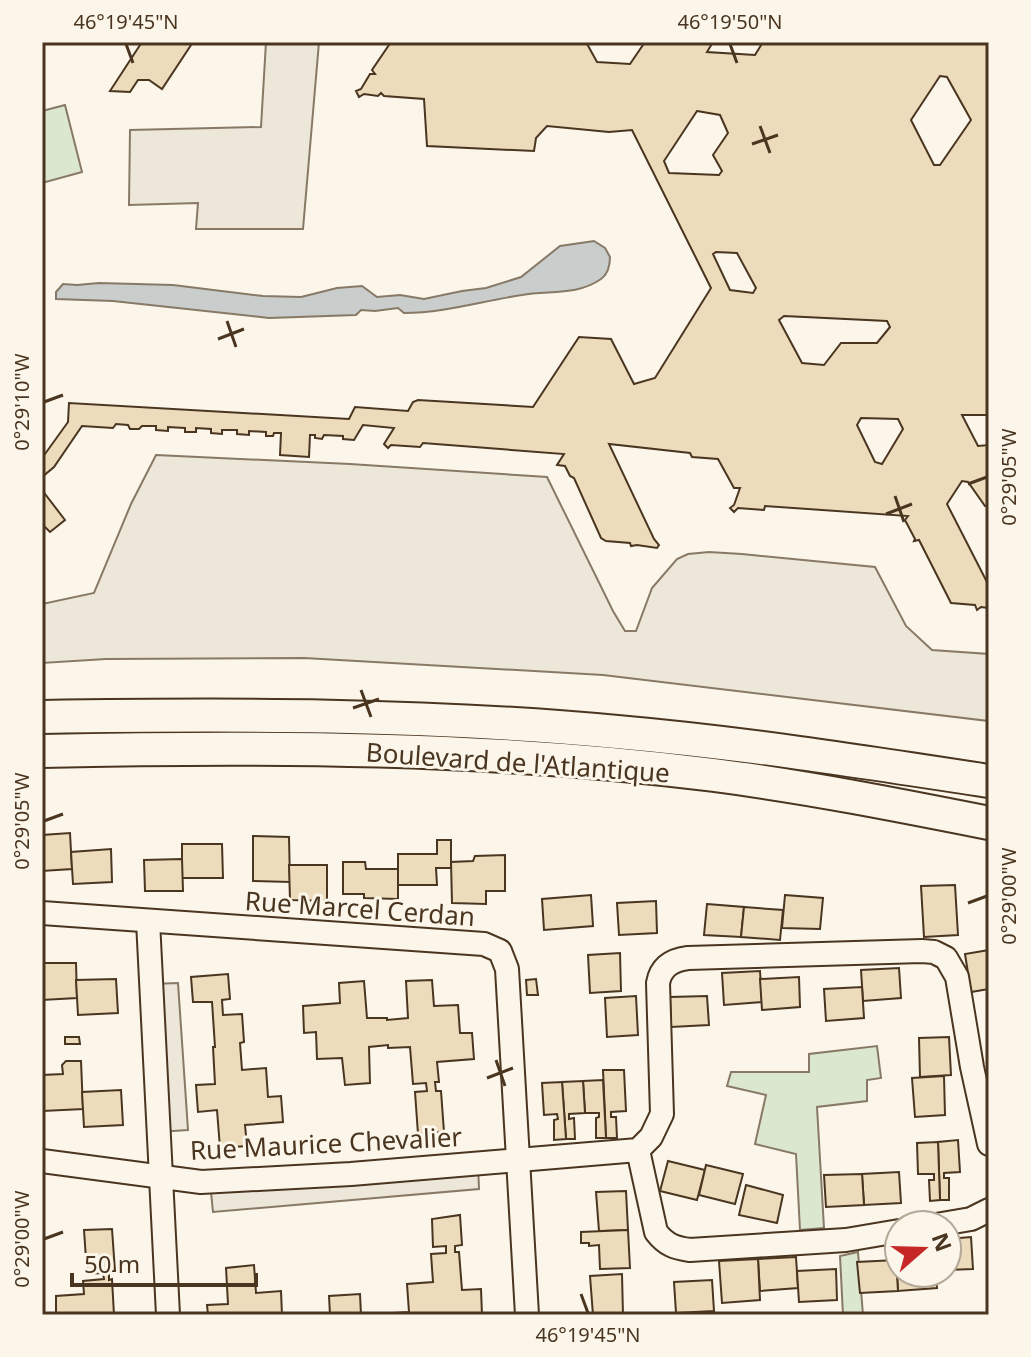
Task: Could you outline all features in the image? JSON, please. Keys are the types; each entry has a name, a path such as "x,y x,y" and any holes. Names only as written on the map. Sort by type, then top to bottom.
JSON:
{"main road":[{"name":"Boulevard de l'Atlantique","path":"42,717 269,716 537,726 706,741 989,781"},
{"name":"Boulevard de l'Atlantique","path":"42,751 272,749 513,757 713,775 844,794 989,823"}],"street":[{"name":"Rue Marcel Cerdan","path":"42,913 484,944 500,951 507,969 527,1315"},
{"path":"148,921 168,1315"},
{"path":"883,1234 812,1243 690,1250 664,1243 656,1232 638,1150 651,1137 662,1114 658,983 659,974 670,963 688,958 922,951 946,958 957,977 989,1144"},
{"name":"Rue Maurice Chevalier","path":"42,1161 201,1182 351,1174 638,1150"},
{"path":"963,1220 989,1210"}],"green space":[{"path":"65,105 82,172 42,183 42,111"},
{"path":"877,1046 881,1078 867,1080 867,1101 817,1107 824,1228 800,1230 796,1154 755,1144 766,1095 727,1086 731,1072 809,1072 809,1054"},
{"path":"858,1252 863,1315 843,1315 840,1256"}],"shaded area":[{"path":"266,42 319,42 303,229 196,229 198,203 129,205 130,130 261,127"},
{"path":"594,241 605,248 610,260 605,275 592,284 572,290 522,295 434,311 404,313 398,308 361,310 356,315 269,318 113,301 56,299 56,292 63,284 99,283 173,285 263,296 301,297 337,288 362,286 377,297 400,295 424,299 486,288 521,277 560,246"},
{"path":"156,455 547,477 625,631 636,631 652,588 677,559 688,554 742,554 875,567 906,626 932,650 989,654 989,721 603,675 304,658 106,659 42,663 42,604 94,593 131,504"},
{"path":"178,983 188,1130 158,1132 151,984"},
{"path":"478,1163 479,1189 213,1212 210,1182"}],"building":[{"path":"142,42 193,42 162,89 149,80 138,80 130,92 110,91"},
{"path":"391,42 586,42 597,62 630,64 645,42 713,42 707,52 755,55 763,42 986,42 989,48 989,415 962,415 978,446 989,445 989,506 985,506 968,482 962,481 947,504 989,586 989,608 977,610 975,605 951,603 919,540 914,541 905,520 908,516 765,506 764,510 738,508 734,512 730,508 740,488 734,488 718,459 692,457 690,453 609,444 659,545 657,548 631,546 630,543 601,538 574,478 565,466 557,465 564,454 423,443 420,447 391,445 388,448 384,444 394,428 363,425 354,440 343,439 343,436 324,435 322,439 310,435 309,457 280,455 281,433 266,436 266,432 237,434 237,430 222,430 222,434 196,428 196,432 185,432 185,428 156,430 156,426 130,429 128,425 116,424 113,428 82,426 54,467 42,477 42,452 45,454 68,422 69,403 349,419 355,407 408,411 418,400 533,407 579,337 611,339 634,384 655,378 711,288 632,130 609,132 547,126 536,138 534,151 427,146 424,99 384,96 381,93 378,96 364,94 359,97 356,91 361,89 370,74 375,74 372,70","holes":["940,76 947,77 971,120 940,165 934,165 911,120","697,111 720,115 728,133 713,155 722,171 719,175 669,173 664,161","737,253 756,288 753,293 730,290 713,254","784,316 887,321 890,327 877,343 841,343 824,365 802,363 779,320","861,418 898,419 903,429 882,464 875,462 857,425"]},
{"path":"42,490 65,520 50,532 42,527"},
{"path":"70,833 72,869 42,871 42,835"},
{"path":"253,836 289,837 290,882 253,881"},
{"path":"437,840 451,840 451,868 436,868 437,885 398,885 398,854 437,854"},
{"path":"182,844 222,844 223,878 182,878"},
{"path":"111,849 112,882 73,884 71,852"},
{"path":"505,855 505,891 486,891 486,904 452,903 451,862 473,861 475,856"},
{"path":"182,859 183,891 145,891 144,860"},
{"path":"343,862 365,862 366,869 398,869 398,899 343,894"},
{"path":"289,865 327,865 327,901 290,900"},
{"path":"955,885 958,935 924,937 921,886"},
{"path":"591,895 593,926 544,930 542,899"},
{"path":"785,895 823,898 820,929 782,928"},
{"path":"656,901 657,933 619,935 617,903"},
{"path":"707,904 744,907 741,937 704,935"},
{"path":"744,907 783,910 780,940 741,937"},
{"path":"989,950 989,989 971,992 965,954"},
{"path":"620,953 621,991 590,993 588,955"},
{"path":"42,963 76,963 77,998 42,1000"},
{"path":"899,968 901,998 863,1001 861,970"},
{"path":"760,971 762,1002 724,1005 722,973"},
{"path":"228,974 230,999 222,1000 223,1015 242,1014 242,1070 266,1068 268,1097 281,1096 283,1122 245,1125 247,1146 220,1148 217,1110 198,1112 196,1085 215,1084 212,1002 193,1002 191,977"},
{"path":"799,977 800,1007 762,1010 760,979"},
{"path":"116,979 118,1013 78,1015 76,980"},
{"path":"536,979 538,995 527,995 526,980"},
{"path":"432,980 434,1006 458,1005 460,1033 472,1033 474,1059 437,1062 439,1082 435,1082 436,1091 441,1091 444,1132 418,1134 415,1092 427,1091 426,1083 413,1084 410,1047 369,1047 370,1083 345,1085 342,1058 317,1059 316,1032 304,1033 303,1006 340,1003 339,983 364,981 367,1018 408,1018 406,981"},
{"path":"862,987 864,1018 826,1021 824,989"},
{"path":"636,996 638,1035 607,1037 605,998"},
{"path":"707,996 709,1025 671,1027 670,997"},
{"path":"65,1037 79,1037 80,1044 65,1044"},
{"path":"949,1037 951,1075 920,1077 919,1038"},
{"path":"66,1061 81,1061 83,1109 43,1111 42,1075 63,1074 62,1065"},
{"path":"603,1070 624,1070 626,1111 611,1112 611,1117 616,1117 617,1138 606,1138"},
{"path":"944,1076 945,1115 915,1117 912,1078"},
{"path":"603,1080 606,1138 596,1138 599,1113 585,1113 583,1081"},
{"path":"583,1081 585,1113 569,1114 569,1119 574,1118 575,1139 566,1139 562,1082"},
{"path":"562,1082 566,1139 554,1140 557,1114 544,1115 542,1083"},
{"path":"121,1090 123,1125 84,1127 82,1092"},
{"path":"958,1140 960,1172 944,1173 944,1178 949,1178 949,1200 940,1200 938,1142"},
{"path":"938,1142 940,1200 930,1201 929,1180 934,1180 934,1174 918,1174 917,1143"},
{"path":"668,1161 705,1170 697,1200 660,1191"},
{"path":"706,1165 743,1174 735,1204 699,1195"},
{"path":"899,1172 901,1203 864,1205 862,1174"},
{"path":"862,1174 864,1205 826,1207 824,1175"},
{"path":"746,1185 783,1195 777,1223 739,1215"},
{"path":"626,1191 628,1230 599,1231 596,1192"},
{"path":"460,1215 462,1245 455,1246 455,1252 459,1252 462,1290 481,1289 482,1315 361,1315 409,1312 407,1284 433,1282 431,1254 446,1253 446,1246 433,1247 432,1219"},
{"path":"112,1229 115,1271 109,1271 109,1280 112,1279 114,1315 56,1315 56,1296 84,1294 83,1281 104,1279 103,1273 87,1274 84,1230"},
{"path":"628,1230 630,1268 600,1269 599,1245 581,1243 581,1232"},
{"path":"971,1237 973,1269 963,1269 963,1238"},
{"path":"796,1257 798,1288 760,1291 758,1259"},
{"path":"758,1259 760,1300 722,1303 719,1261"},
{"path":"883,1261 883,1289 898,1291 860,1293 857,1262"},
{"path":"254,1265 256,1293 281,1291 282,1315 208,1315 207,1305 228,1304 226,1268"},
{"path":"836,1269 837,1300 799,1302 797,1271"},
{"path":"622,1274 623,1315 593,1315 590,1276"},
{"path":"712,1280 714,1311 676,1313 674,1282"},
{"path":"360,1294 361,1315 330,1315 329,1296"}]}
